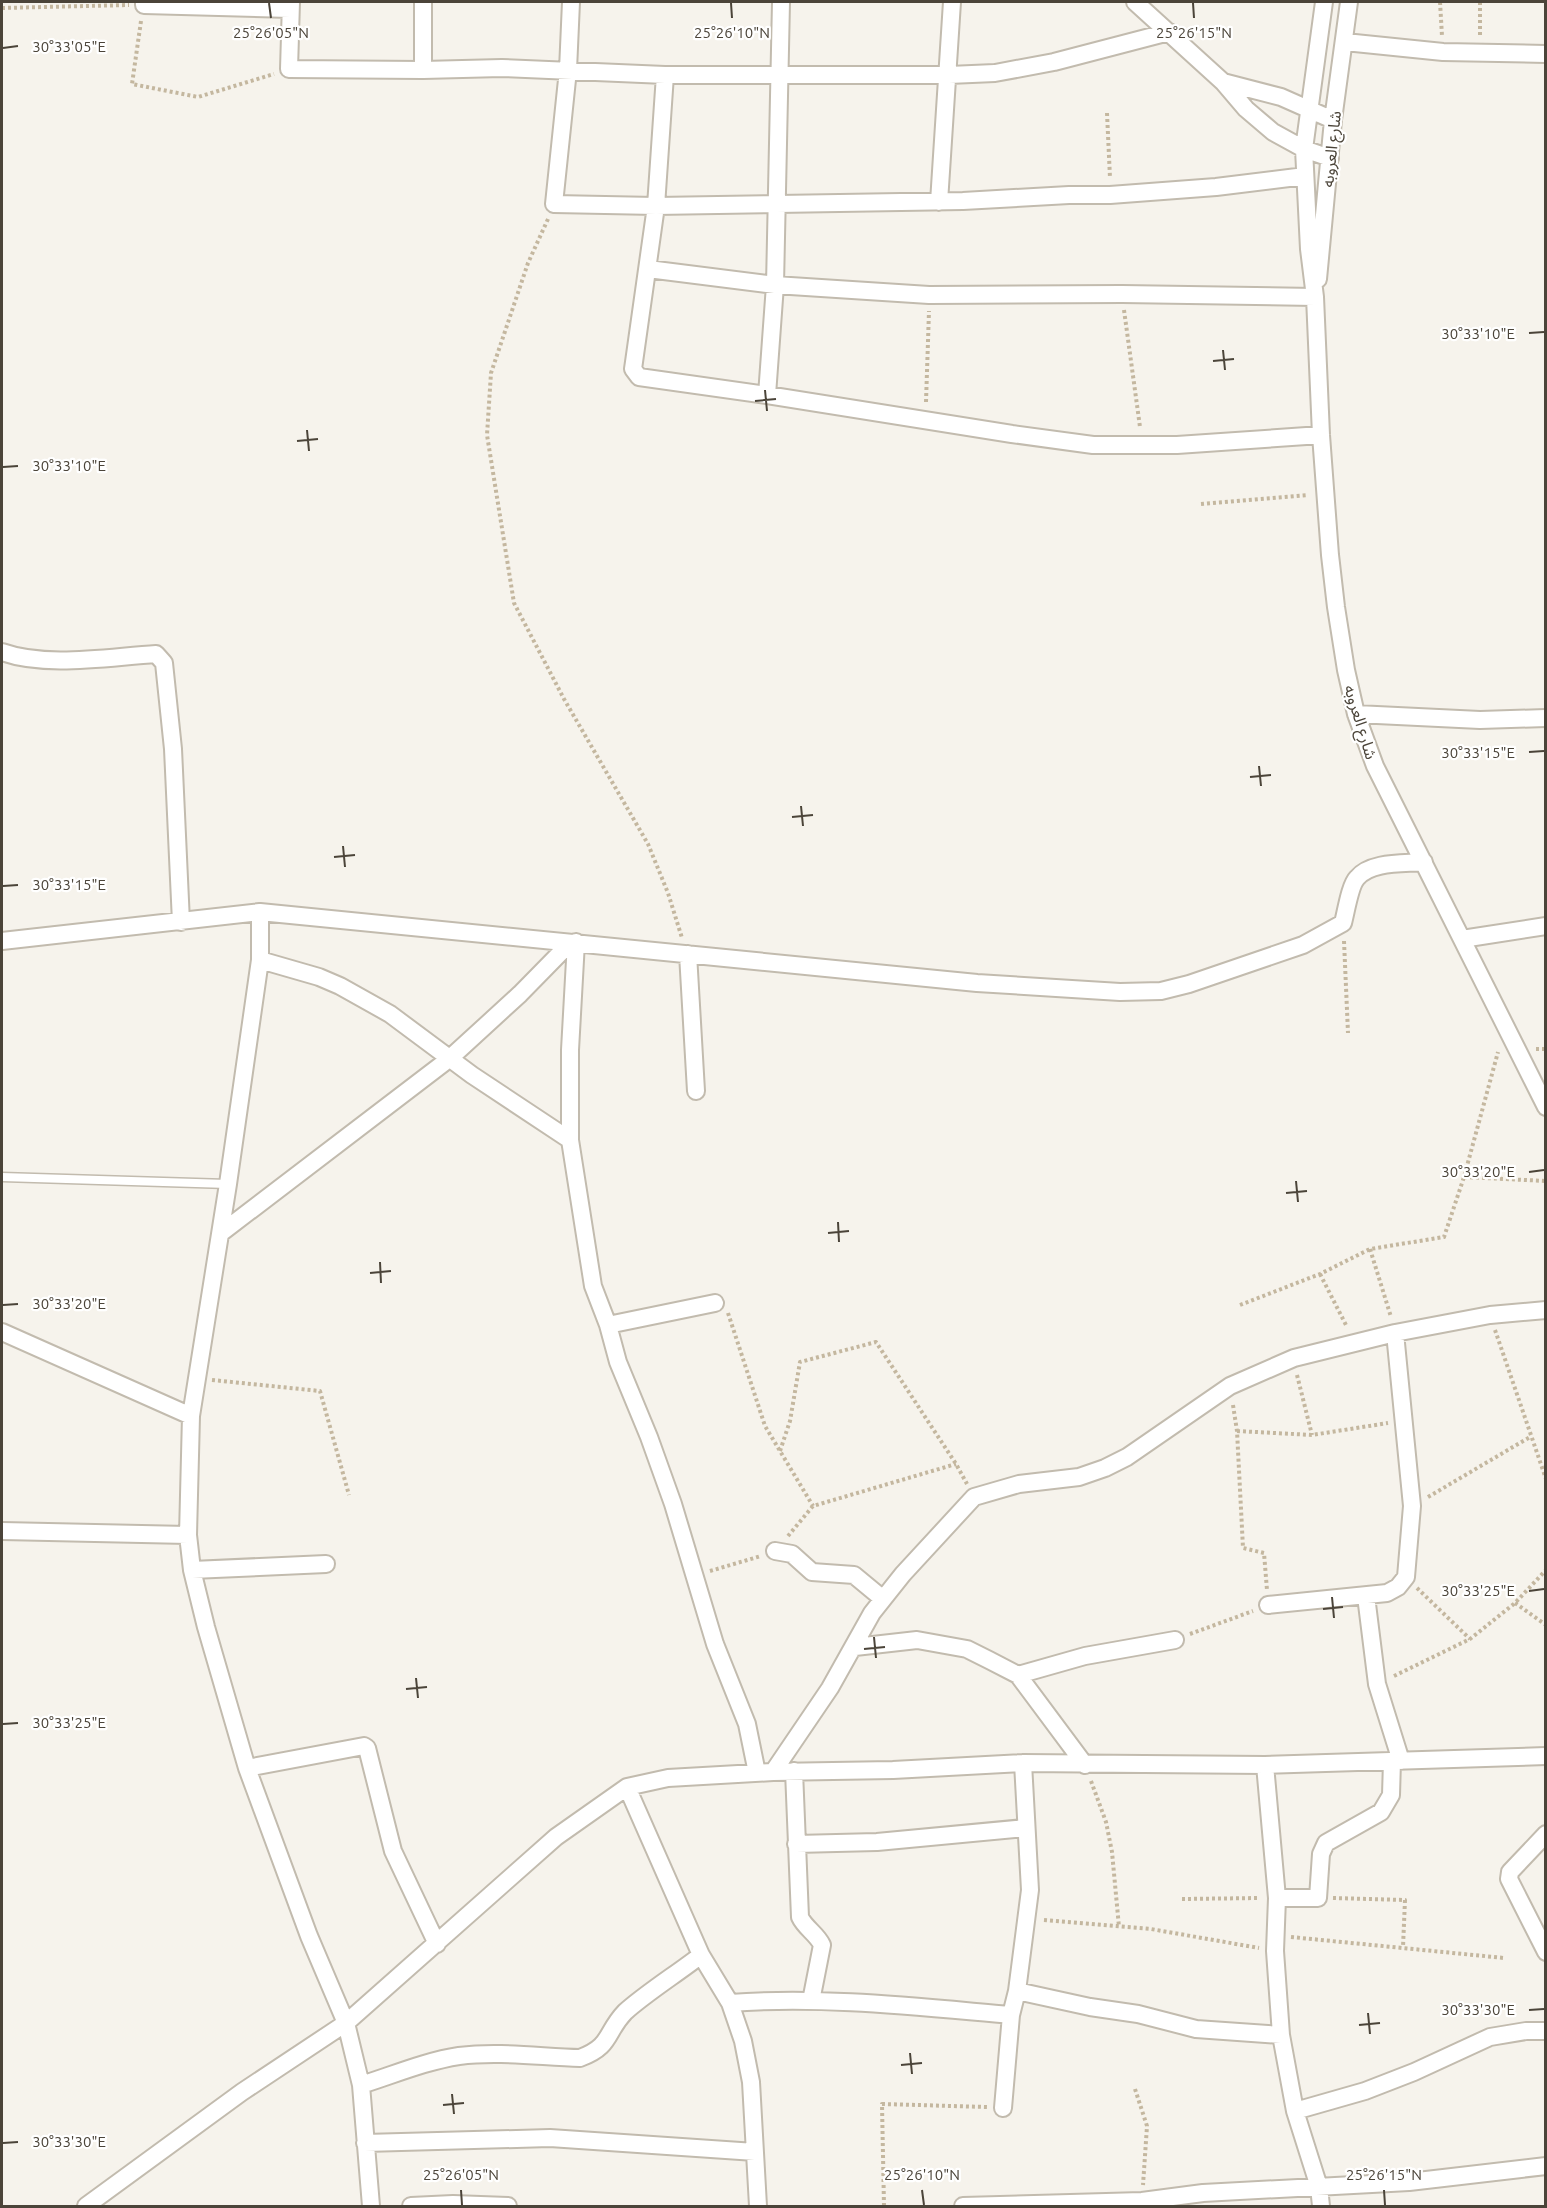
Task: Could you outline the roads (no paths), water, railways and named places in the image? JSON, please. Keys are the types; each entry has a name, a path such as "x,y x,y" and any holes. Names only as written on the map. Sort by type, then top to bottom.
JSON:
{"street":[{"path":"423,2 423,70"},
{"path":"571,2 568,70 554,204 656,206 778,202 939,202 1110,195 1216,187 1305,176"},
{"path":"766,395 775,285 781,2"},
{"path":"939,202 952,2"},
{"path":"1135,2 1223,82 1246,109 1273,132 1304,149 1330,158"},
{"name":"شارع العروبه","path":"1324,2 1304,149 1309,249 1315,297 1325,493 1336,607 1346,670 1356,714 1375,766 1545,1107"},
{"name":"شارع العروبه","path":"1315,297 1349,2"},
{"path":"144,3 290,5 290,69 502,68 665,75 949,75 995,73 1054,62 1169,32"},
{"path":"1345,42 1443,52 1545,54"},
{"path":"665,75 656,206 633,369 639,376 1093,445 1143,446 1321,435"},
{"path":"1223,82 1281,97 1334,120"},
{"path":"648,269 775,285 929,295 1122,294 1315,297"},
{"path":"2,652 16,657 53,660 156,654 162,659 173,749 181,922"},
{"path":"1356,714 1480,720 1545,718"},
{"path":"2,941 260,912 977,983 1120,992 1161,992 1303,945 1343,923 1355,879 1362,873 1376,867 1424,862"},
{"path":"260,912 260,960 221,1233 190,1416 188,1535 192,1570 206,1627 247,1768 309,1936 346,2023 361,2085 371,2206"},
{"path":"1462,939 1545,926"},
{"path":"221,1233 449,1059 573,942"},
{"path":"573,942 570,1140 593,1286 608,1325 618,1362 649,1437 673,1504 715,1644 765,1772"},
{"path":"688,954 696,1091"},
{"path":"260,960 291,967 340,986 390,1014 449,1059 570,1140"},
{"path":"608,1325 715,1303"},
{"path":"765,1772 830,1688 872,1613 903,1574 974,1497 1019,1484 1079,1477 1105,1468 1127,1457 1230,1386 1294,1358 1395,1333 1490,1315 1545,1310"},
{"path":"2,1332 190,1416"},
{"path":"1268,1605 1387,1593 1398,1587 1406,1577 1412,1506 1395,1333"},
{"path":"2,1531 188,1535"},
{"path":"775,1551 792,1554 812,1572 854,1575 883,1599"},
{"path":"192,1570 326,1564"},
{"path":"1277,1898 1318,1898 1321,1854 1326,1843 1381,1812 1391,1795 1396,1761 1377,1684 1366,1596"},
{"path":"855,1647 917,1640 967,1648 1018,1675 1084,1765"},
{"path":"1018,1675 1085,1656 1175,1640"},
{"path":"247,1768 364,1746 367,1748 393,1851 438,1944"},
{"path":"86,2206 242,2092 346,2023 438,1944 556,1837 627,1787 668,1779 765,1772 893,1770 1023,1763 1265,1765 1545,1756"},
{"path":"1003,2108 1011,2015 1017,1991 1030,1890 1023,1763"},
{"path":"1265,1765 1277,1898 1275,1944 1281,2035 1295,2111 1319,2187 1321,2206"},
{"path":"794,1771 800,1917 803,1924 819,1939 822,1945 812,2001"},
{"path":"627,1787 701,1955 729,2003 743,2041 751,2082 758,2206"},
{"path":"796,1844 877,1842 1025,1828"},
{"path":"1545,1834 1510,1872 1509,1879 1545,1952"},
{"path":"361,2085 438,2060 461,2056 483,2054 580,2058 604,2045 610,2032 625,2012 701,1955"},
{"path":"1017,1991 1090,2007 1138,2014 1196,2029 1281,2035"},
{"path":"729,2003 812,2001 881,2004 1011,2015"},
{"path":"1295,2111 1414,2072 1490,2037 1526,2031 1545,2031"},
{"path":"365,2143 550,2138 756,2152"},
{"path":"963,2206 1142,2204 1203,2193 1409,2182 1545,2166"},
{"path":"411,2206 453,2204 508,2206"}],"lane":[{"path":"2,1177 228,1184"}]}
